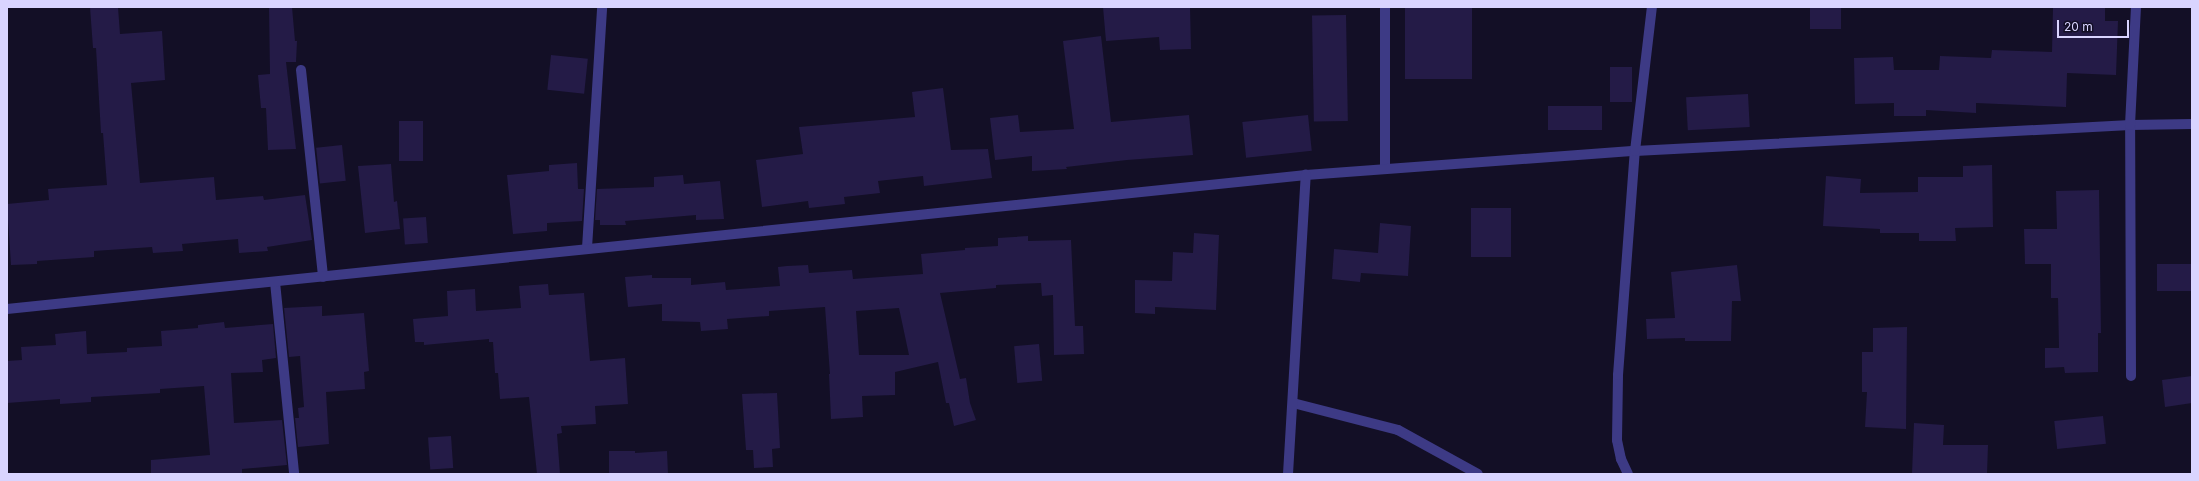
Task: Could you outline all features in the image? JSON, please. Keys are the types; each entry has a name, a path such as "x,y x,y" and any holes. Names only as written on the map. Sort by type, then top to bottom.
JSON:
{"street":[{"path":"587,248 602,7"},
{"path":"1385,7 1385,169"},
{"path":"1628,474 1621,458 1617,440 1616,424 1618,375 1635,151 1652,7"},
{"path":"2131,376 2130,125 2136,7"},
{"path":"301,70 323,277"},
{"path":"7,309 1306,174 1635,151 2130,125 2192,124"},
{"path":"1288,474 1306,174"},
{"path":"275,282 294,474"},
{"path":"1293,403 1398,430 1478,474"}],"building":[{"path":"90,7 118,7 120,34 162,31 165,80 131,83 140,183 214,177 216,200 263,196 264,200 305,195 312,240 267,247 268,251 239,253 238,239 182,244 183,251 153,253 152,247 94,251 94,257 37,261 37,264 11,265 7,204 49,200 48,189 107,185 103,133 101,133 96,48 93,48"},
{"path":"269,7 292,7 295,41 297,41 296,62 286,62 296,149 268,150 266,108 261,108 258,75 270,74"},
{"path":"1103,7 1190,7 1191,49 1160,50 1159,37 1106,41"},
{"path":"1405,7 1472,7 1472,79 1405,79"},
{"path":"1810,7 1841,7 1841,29 1810,29"},
{"path":"2053,7 2105,7 2105,21 2118,21 2116,75 2067,73 2066,107 1976,103 1976,113 1926,110 1926,116 1894,116 1894,103 1855,104 1854,58 1893,57 1894,70 1939,70 1940,56 1991,58 1992,50 2052,52"},
{"path":"1346,15 1348,121 1314,122 1312,16"},
{"path":"1101,36 1111,122 1189,115 1193,155 1127,160 1066,167 1067,169 1032,171 1032,156 995,160 990,118 1018,115 1020,132 1074,129 1063,41"},
{"path":"551,55 588,59 584,94 547,90"},
{"path":"1610,67 1632,67 1632,102 1610,102"},
{"path":"943,88 951,150 988,149 992,178 924,186 923,176 878,181 880,193 844,197 845,204 809,208 808,201 762,207 756,160 803,154 799,127 915,117 912,92"},
{"path":"1748,94 1750,127 1688,130 1686,97"},
{"path":"1548,106 1602,106 1602,130 1548,130"},
{"path":"1308,115 1312,151 1246,158 1242,122"},
{"path":"399,121 423,121 423,161 399,161"},
{"path":"342,145 346,181 320,184 316,148"},
{"path":"577,163 578,189 584,189 582,221 547,223 547,231 513,234 507,175 549,171 549,165"},
{"path":"391,164 394,202 397,201 400,229 365,233 358,166"},
{"path":"1992,165 1993,227 1955,228 1956,241 1919,241 1919,233 1880,233 1880,229 1823,226 1826,176 1861,179 1860,193 1918,192 1918,177 1963,177 1963,166"},
{"path":"683,175 684,184 720,181 724,219 696,220 696,215 625,221 626,225 600,225 600,220 595,220 597,189 654,187 654,177"},
{"path":"2099,190 2101,333 2098,333 2098,372 2065,373 2064,367 2045,368 2045,348 2059,348 2058,298 2051,298 2051,264 2025,264 2024,229 2057,229 2056,191"},
{"path":"1471,208 1511,208 1511,257 1471,257"},
{"path":"426,217 428,243 405,245 403,219"},
{"path":"1380,223 1411,226 1408,276 1361,273 1360,282 1332,279 1334,249 1378,253"},
{"path":"1194,233 1219,235 1216,310 1155,307 1155,314 1135,313 1135,280 1172,281 1173,252 1193,253"},
{"path":"1028,236 1028,241 1071,240 1075,326 1083,326 1084,354 1054,355 1053,295 1042,296 1041,283 996,285 996,288 940,293 960,379 966,378 970,403 976,420 954,426 949,403 946,403 938,362 895,372 895,395 862,396 863,417 831,419 830,374 825,307 769,311 769,316 727,319 728,329 701,331 700,322 662,321 662,304 628,307 625,277 652,275 652,278 691,278 691,285 725,282 726,290 780,286 778,267 787,266 808,265 809,273 852,270 853,279 923,274 921,254 965,250 965,248 998,246 998,238","holes":["899,308 909,355 859,355 856,311"]},
{"path":"2157,264 2192,264 2192,291 2157,291"},
{"path":"1737,265 1741,301 1732,301 1731,341 1685,341 1685,338 1647,339 1646,319 1675,318 1671,272"},
{"path":"548,284 549,295 584,293 590,361 625,358 628,404 595,406 596,424 561,426 562,433 557,434 560,474 537,474 529,397 500,399 498,373 495,373 493,342 489,342 489,339 424,345 424,342 415,342 413,319 448,316 447,291 475,289 476,311 521,308 519,286"},
{"path":"322,306 322,316 364,313 369,371 364,372 365,389 326,392 329,444 298,447 295,418 299,418 298,408 304,407 300,356 289,357 284,308"},
{"path":"224,322 225,328 273,324 276,358 262,360 263,372 231,373 234,423 282,420 287,465 242,469 242,474 151,474 151,460 210,455 204,386 160,389 160,393 91,397 91,402 60,404 60,399 7,403 7,361 22,360 21,347 56,345 55,334 86,331 87,354 127,352 127,348 162,346 161,331 198,328 198,325"},
{"path":"1907,327 1906,429 1865,427 1867,392 1862,392 1862,352 1873,352 1873,328"},
{"path":"1039,344 1042,381 1017,383 1014,346"},
{"path":"2192,376 2192,403 2165,407 2162,380"},
{"path":"777,393 780,448 772,449 773,467 754,468 753,450 746,450 742,394"},
{"path":"2103,416 2106,444 2057,449 2054,421"},
{"path":"1914,423 1944,425 1943,445 1988,445 1987,474 1912,474"},
{"path":"451,436 453,468 430,470 428,438"},
{"path":"609,451 635,451 635,453 667,451 668,474 609,474"}]}
